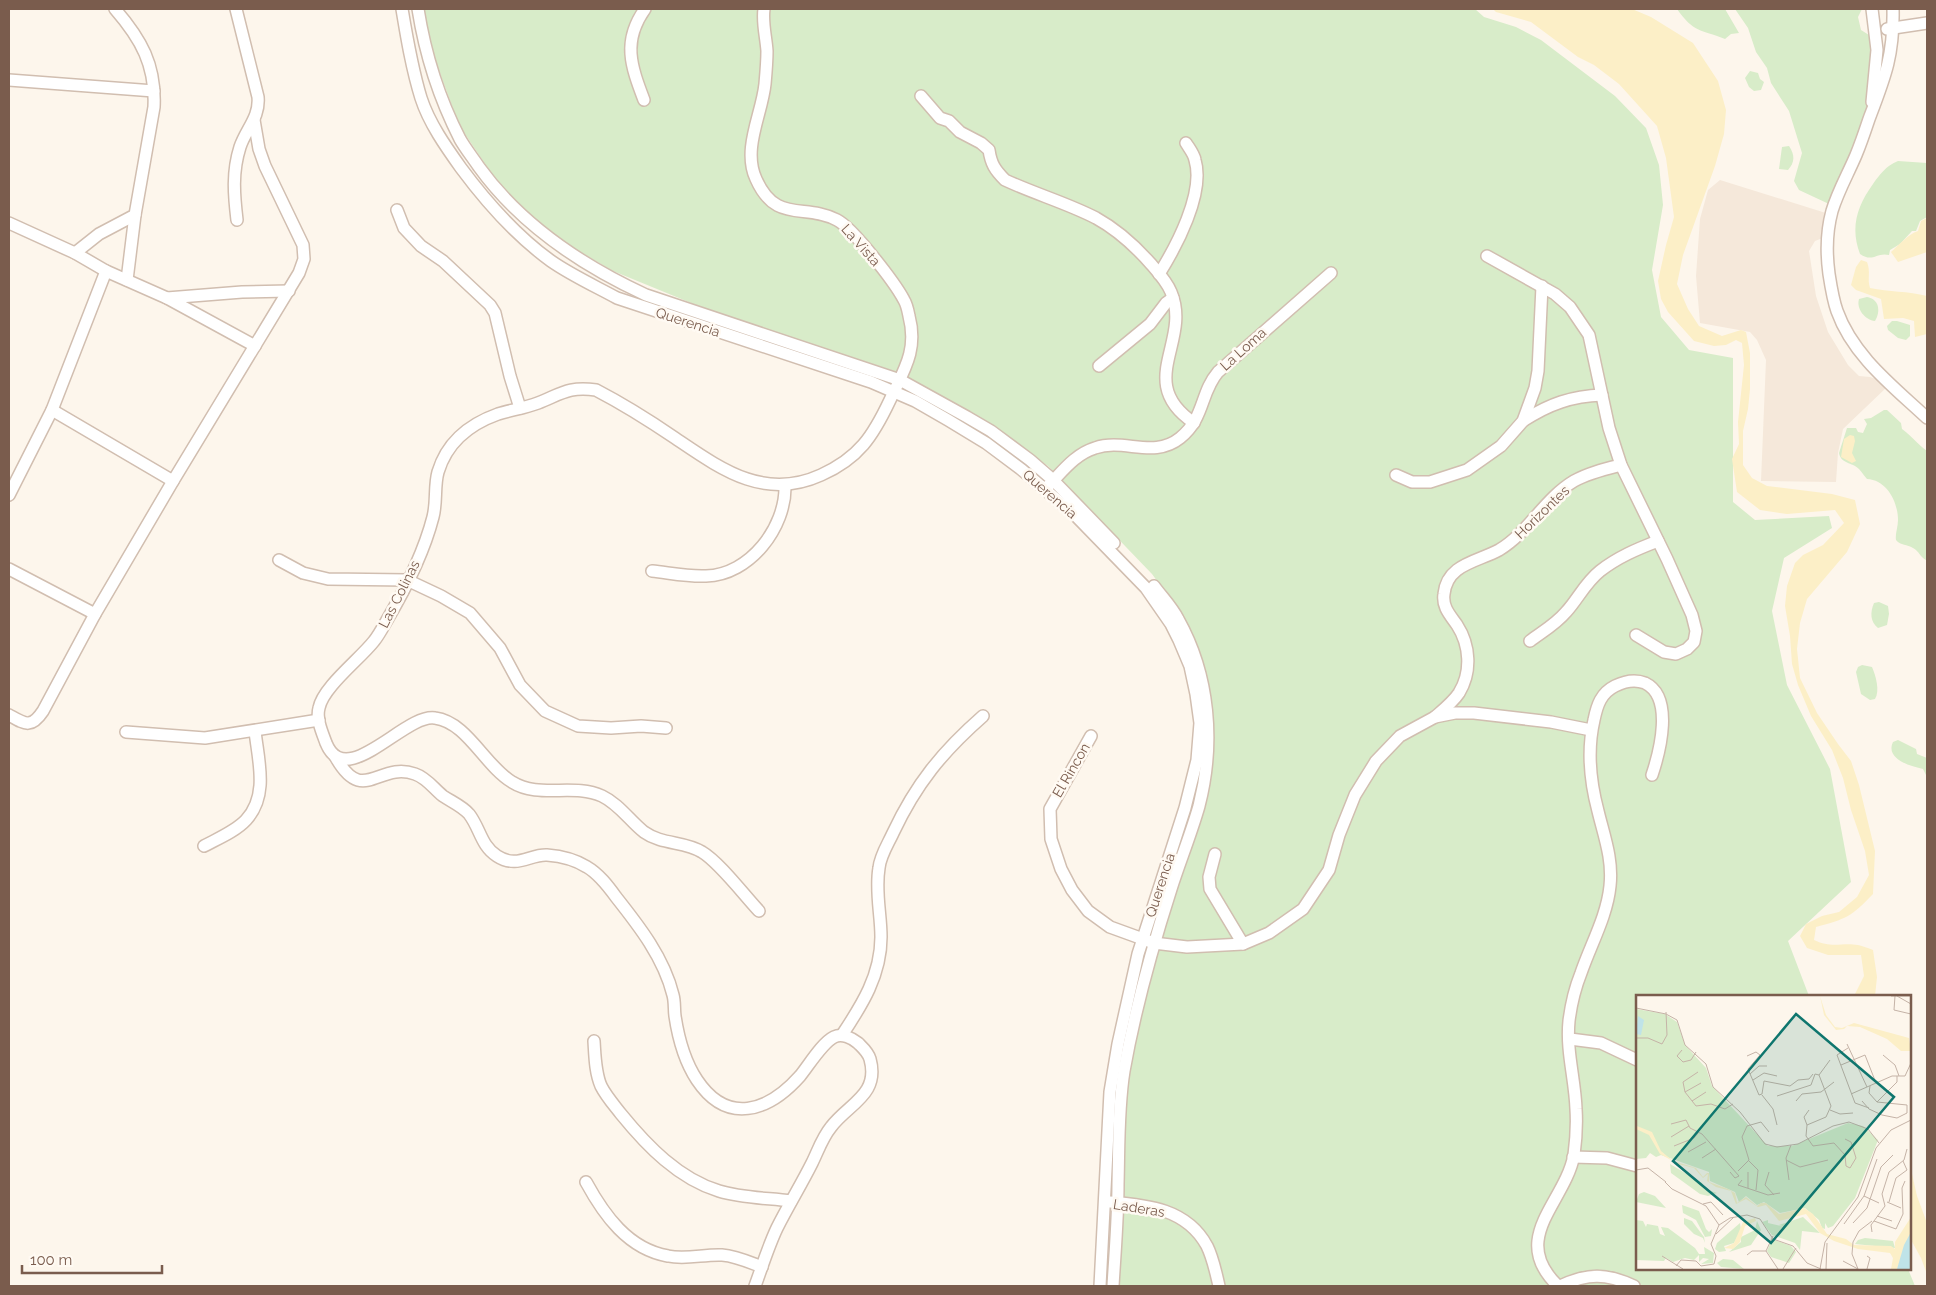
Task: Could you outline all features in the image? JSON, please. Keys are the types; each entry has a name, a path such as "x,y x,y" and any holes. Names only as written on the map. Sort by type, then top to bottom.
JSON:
{"street":[{"path":"114,9 138,38 149,67 154,92 154,107 135,215 127,280"},
{"path":"236,9 259,107 254,120 246,132 236,166 233,186 237,220"},
{"name":"Querencia","path":"402,9 408,48 422,100 446,149 476,188 514,230 551,261 578,278 617,298 788,342 900,380 968,417 991,431 1049,484 1076,516 1146,588 1171,624 1190,666 1196,694 1200,736 1193,780 1118,1044 1110,1092 1100,1286"},
{"name":"Querencia","path":"418,9 424,43 442,98 460,140 488,179 523,218 561,247 622,284 646,295 720,326 894,392 948,420 1049,484"},
{"path":"644,100 632,61 631,36 638,18 645,9"},
{"name":"La Vista","path":"764,9 763,19 767,50 765,84 761,108 753,134 751,157 755,177 765,195 778,205 791,211 821,214 838,220 889,276 905,302 912,326 913,341 911,355 900,380"},
{"path":"1871,113 1877,50 1872,9"},
{"path":"1893,9 1890,61 1856,156 1840,188 1826,238 1832,289 1837,312 1848,334 1872,366 1927,418"},
{"path":"1876,30 1927,23"},
{"path":"408,48 424,43"},
{"path":"9,80 154,92"},
{"path":"921,96 940,118 949,120 960,132 981,143 989,150 990,162 1005,180 1096,218 1126,239 1159,274 1171,291 1175,307 1174,327 1165,376 1167,394 1182,415 1194,423"},
{"path":"9,715 30,724 38,718 95,614 173,481 289,291 304,260 303,245 265,166 259,149 254,120"},
{"path":"1159,274 1172,253 1195,197 1196,160 1186,143"},
{"path":"398,210 404,228 421,246 443,262 490,305 494,313 520,408"},
{"path":"75,253 99,234 135,215"},
{"path":"10,225 75,253 106,270 167,298 255,346"},
{"path":"1487,256 1555,294 1570,307 1589,335 1609,428 1621,465 1692,615 1696,631 1694,642 1687,649 1676,654 1664,652 1636,635"},
{"path":"9,495 52,410 106,270"},
{"name":"La Loma","path":"1049,484 1073,460 1082,453 1096,447 1114,445 1150,449 1166,446 1178,439 1194,423 1200,413 1212,378 1331,274"},
{"path":"1523,421 1535,388 1538,371 1542,286"},
{"path":"167,298 242,292 289,291"},
{"path":"1099,366 1150,324 1166,302 1173,298"},
{"name":"Las Colinas","path":"319,720 319,708 322,700 333,685 374,642 408,580 424,545 434,515 437,477 441,461 448,448 458,437 482,421 569,390 585,388 596,390 705,459 733,474 766,484 785,486 812,480 851,458 866,443 876,428 900,380"},
{"path":"894,392 905,390 911,392 948,412 968,417"},
{"path":"1396,475 1412,482 1430,482 1467,470 1501,446 1523,421 1541,409 1556,402 1587,396 1602,396"},
{"path":"52,410 173,481"},
{"name":"Horizontes","path":"1434,717 1458,694 1467,672 1466,646 1461,632 1444,606 1443,596 1451,574 1460,567 1499,550 1519,536 1557,493 1575,480 1621,465"},
{"path":"652,571 707,576 729,571 747,562 764,544 779,520 785,497 785,486"},
{"path":"1530,641 1565,614 1584,587 1614,560 1658,541"},
{"path":"279,560 302,573 328,578 408,580 441,596 470,613 500,648 520,685 545,711 578,726 666,728"},
{"path":"9,569 95,614"},
{"path":"1634,1286 1618,1279 1594,1275 1575,1279 1559,1286 1547,1275 1540,1262 1538,1248 1541,1226 1573,1157 1576,1107 1570,1064 1569,1022 1580,974 1600,924 1610,886 1611,862 1591,778 1591,730 1601,698 1611,688 1630,681 1650,686 1660,698 1662,704 1660,745 1652,775"},
{"path":"1434,717 1455,713 1474,713 1551,722 1591,730"},
{"path":"842,1035 863,1004 874,978 881,938 878,879 883,853 919,784 940,757 983,716"},
{"path":"335,756 341,758 360,756 417,720 428,717 438,718 458,729 497,772 514,784 542,791 572,790 601,796 617,806 645,833 655,839 701,851 714,861 759,911"},
{"name":"El Rincon","path":"1091,736 1050,808 1051,839 1061,869 1072,890 1088,911 1110,927 1148,942 1187,947 1243,944 1269,933 1303,909 1330,870 1339,834 1355,795 1376,762 1400,736 1434,717"},
{"path":"126,732 204,738 319,720 328,747 352,779 360,781 371,780 396,771 414,773 427,780 443,796 470,815 488,848 504,860 513,862 545,855 574,860 588,867 597,874 634,919 652,946 674,996 675,1016 689,1065 697,1080 712,1097 724,1106 746,1109 764,1104 785,1091 834,1037 842,1035 854,1040 868,1054 872,1066 871,1078 863,1096 833,1124 822,1140 777,1229 755,1286"},
{"path":"204,846 246,820 257,803 261,780 255,731"},
{"path":"1215,854 1209,877 1210,889 1243,944"},
{"name":"Querencia","path":"1113,1286 1118,1203 1120,1099 1148,942"},
{"path":"1570,1039 1601,1043 1636,1060"},
{"path":"594,1041 596,1068 602,1086 639,1136 665,1161 694,1180 718,1191 791,1201"},
{"path":"1573,1157 1607,1158 1636,1166"},
{"path":"586,1182 601,1209 620,1230 639,1245 668,1256 694,1258 721,1255 741,1258 762,1267"},
{"name":"Laderas","path":"1104,1202 1165,1210 1184,1219 1196,1228 1208,1247 1219,1286"}],"shaded area":[{"path":"1720,180 1829,214 1825,237 1815,241 1809,251 1816,296 1828,332 1848,365 1859,376 1879,380 1887,387 1843,429 1838,453 1836,482 1761,481 1766,360 1757,340 1750,332 1700,323 1696,276 1700,219 1708,190"}],"green space":[{"path":"423,9 1475,9 1484,17 1516,27 1541,40 1615,96 1646,128 1659,165 1663,205 1652,270 1661,317 1689,350 1733,358 1733,502 1755,520 1829,516 1832,528 1784,558 1772,611 1787,685 1830,769 1851,882 1788,941 1809,995 1636,995 1636,1270 1908,1270 1915,1286 1116,1286 1123,1098 1150,974 1211,781 1213,721 1201,656 1181,614 1152,574 1048,466 974,414 894,371 718,314 613,271 548,233 499,185 459,125 429,43"},
{"path":"1677,9 1725,9 1739,33 1731,34 1725,39 1703,31 1688,22"},
{"path":"1735,9 1862,9 1858,17 1861,30 1869,35 1871,44 1869,98 1865,121 1829,204 1799,190 1794,181 1802,153 1789,111 1771,83 1767,68 1756,52 1748,28"},
{"path":"1750,71 1758,73 1760,79 1764,82 1761,90 1754,91 1749,87 1745,78"},
{"path":"1789,146 1793,155 1792,164 1788,170 1779,169 1782,147"},
{"path":"1898,161 1927,163 1927,217 1920,221 1916,231 1912,231 1900,244 1890,250 1889,255 1864,257 1860,254 1856,235 1859,209 1867,192 1878,177"},
{"path":"1867,297 1874,300 1878,306 1875,321 1868,319 1859,307 1859,299"},
{"path":"1892,321 1910,325 1910,336 1906,340 1898,338 1888,330 1887,326"},
{"path":"1887,410 1901,423 1902,429 1927,451 1926,560 1915,549 1896,540 1898,523 1896,506 1886,488 1874,480 1867,479 1860,470 1840,457 1839,453 1847,428 1856,428 1858,432 1863,433 1867,424 1864,419 1871,418"},
{"path":"1879,602 1888,606 1889,614 1887,625 1878,628 1873,623 1871,613 1874,603"},
{"path":"1862,665 1872,667 1877,688 1875,699 1870,700 1861,694 1856,672 1858,667"},
{"path":"1898,740 1916,749 1917,754 1927,758 1927,777 1923,769 1900,761 1892,753 1893,742"}],"sand":[{"path":"1493,9 1632,9 1651,17 1693,43 1718,81 1726,110 1724,134 1715,166 1683,255 1677,284 1688,309 1699,326 1722,336 1741,330 1746,332 1750,353 1750,389 1743,431 1743,465 1752,478 1767,486 1832,494 1855,500 1860,524 1847,552 1807,599 1800,623 1797,649 1800,678 1817,713 1851,761 1859,785 1875,851 1873,894 1859,908 1847,916 1816,927 1814,940 1832,945 1858,945 1873,950 1877,977 1875,995 1854,995 1864,976 1861,955 1828,955 1807,948 1800,936 1806,924 1822,916 1839,912 1857,897 1869,875 1865,851 1851,810 1843,778 1832,750 1811,716 1798,685 1792,664 1785,606 1787,586 1795,563 1803,555 1823,545 1844,523 1835,510 1787,514 1760,510 1737,492 1732,459 1739,444 1738,422 1744,365 1742,343 1736,340 1726,345 1714,346 1694,341 1668,312 1661,299 1658,281 1674,217 1666,158 1657,126 1619,84 1594,65 1578,57 1531,22 1496,12"},
{"path":"1927,218 1927,252 1898,262 1891,252 1907,237 1918,231 1921,221"},
{"path":"1861,260 1867,262 1870,288 1927,296 1927,334 1915,337 1914,321 1903,318 1884,319 1881,299 1856,290 1851,285 1856,267"},
{"path":"1850,435 1854,436 1855,441 1852,453 1856,461 1852,463 1841,457 1844,439"},
{"path":"1911,1169 1917,1196 1927,1223 1927,1274 1911,1240"}]}
